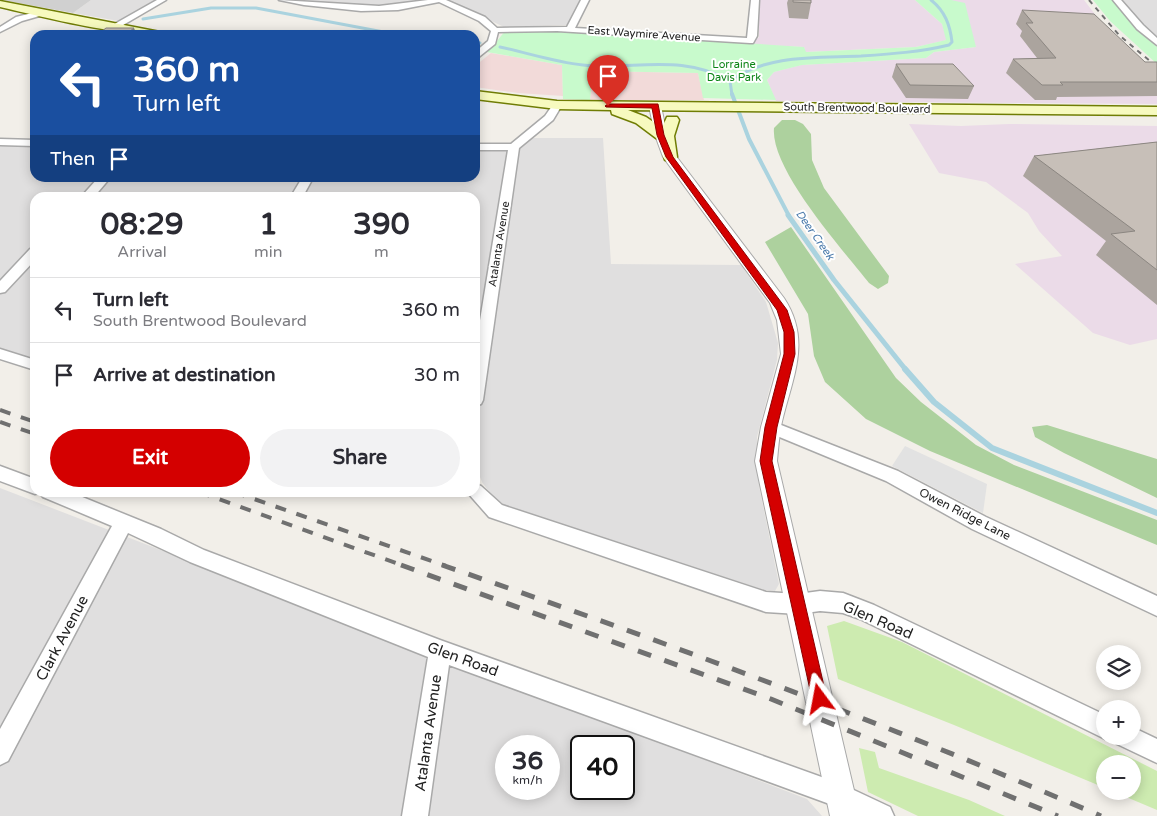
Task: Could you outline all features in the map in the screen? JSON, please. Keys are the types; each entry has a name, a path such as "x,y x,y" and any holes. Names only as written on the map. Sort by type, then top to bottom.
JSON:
{"main road":[{"path":"0,4 40,14 135,30"},
{"name":"South Brentwood Boulevard","path":"480,96 557,105 592,106 1157,111"},
{"path":"592,106 638,118 653,126 661,135"},
{"path":"670,157 668,136 672,120 700,106"}],"street":[{"path":"115,26 162,0"},
{"path":"283,0 361,10 399,8 439,0 482,19 495,30 492,42 480,53"},
{"path":"570,30 585,0"},
{"name":"East Waymire Avenue","path":"495,30 570,30 750,41 753,36 755,0"},
{"path":"1117,0 1140,27 1157,42"},
{"path":"0,30 18,19 40,14"},
{"path":"1140,27 1157,27"},
{"path":"480,147 514,147 549,118 557,105"},
{"path":"655,106 661,135 670,157 782,310 789,332 790,354 771,427 766,461 843,806"},
{"path":"0,142 30,143"},
{"name":"Atalanta Avenue","path":"480,368 514,147"},
{"path":"91,192 100,182"},
{"path":"0,289 30,257"},
{"path":"0,354 30,363"},
{"name":"Owen Ridge Lane","path":"771,427 892,476 979,523 1157,606"},
{"path":"0,474 30,485"},
{"name":"Glen Road","path":"480,495 496,511 766,602 798,604 820,601 843,603 867,612 1096,723"},
{"name":"Glen Road","path":"61,497 197,556 440,651 843,806 881,816"},
{"name":"Clark Avenue","path":"0,752 123,523"},
{"name":"Atalanta Avenue","path":"415,816 440,651"},
{"path":"1141,744 1157,752"}],"shaded area":[{"path":"2,0 91,0 73,13"},
{"path":"91,0 157,0 119,21 73,13"},
{"path":"300,0 428,0 370,8"},
{"path":"448,0 581,0 567,25 504,27"},
{"path":"759,0 915,0 942,24 947,40 916,47 805,52 804,47 744,44 752,43 759,37"},
{"path":"951,0 1084,0 1107,30 1132,53 1157,72 1157,104 776,101 767,80 774,72 801,65 926,58 934,52 976,47"},
{"path":"1121,0 1157,0 1157,39 1141,23"},
{"path":"491,53 562,65 563,96 480,88 480,62"},
{"path":"592,71 698,73 704,100 590,100"},
{"path":"909,124 961,126 1009,124 1157,126 1157,339 1130,345 1093,333 1015,264 1062,256 1039,231 1028,213 986,182 939,173"},
{"path":"530,138 603,138 611,264 741,265 766,302 778,343 777,360 757,437 757,459 759,486 779,584 775,591 764,590 505,505 492,496 480,477 480,192 30,192 30,357 0,348 0,146 30,146 30,182 480,182 480,149 519,149"},
{"path":"905,446 987,484 983,513 892,466"},
{"path":"0,488 807,799 822,816 0,816"}],"green space":[{"name":"Lorraine Davis Park","path":"915,0 951,0 965,3 976,47 934,52 926,58 802,65 774,72 767,80 776,100 703,98 698,73 593,71 590,100 563,99 562,65 487,52 505,32 548,30 804,47 806,52 916,47 946,40 942,24"},
{"path":"1093,0 1113,0 1131,23 1157,47 1157,64 1110,21"},
{"path":"782,120 795,120 803,124 811,134 812,160 824,188 889,276 888,283 878,289 869,283 826,230 795,186 776,145 774,128"},
{"path":"791,227 896,378 921,402 976,445 1014,465 1157,520 1157,545 930,451 866,419 825,382 814,356 808,314 765,242"},
{"path":"1047,425 1157,459 1157,498 1035,437 1032,427"},
{"path":"844,621 902,642 1096,740 1096,745 1106,745 1125,755 1096,755 1096,784 838,679 827,626"},
{"path":"859,748 875,752 879,768 969,800 1005,816 918,816 868,792"},
{"path":"1141,763 1157,771 1157,810 1133,800 1141,800"}],"building":[{"path":"793,0 811,0 811,3 793,2"},
{"path":"1022,10 1094,14 1145,62 1157,62 1157,82 1060,82 1063,85 1042,85 1013,59 1056,58 1026,23 1033,23"},
{"path":"106,28 134,28 131,30 103,30"},
{"path":"896,64 953,64 974,86 910,85"},
{"path":"1157,142 1157,270 1111,234 1135,231 1034,156"}],"waterway":[{"name":"Deer Creek","path":"730,81 760,66 793,59 861,56 949,45 952,42 948,24 940,9 931,0"},
{"path":"143,19 211,8 256,8 373,30"},
{"path":"500,47 573,64 602,66 658,64 694,67 712,72 730,81"},
{"name":"Deer Creek","path":"730,81 732,95"},
{"name":"Deer Creek","path":"732,94 749,139 789,216"},
{"name":"Deer Creek","path":"788,215 834,280 906,370"},
{"name":"Deer Creek","path":"905,369 934,402 992,448 1157,513"}],"railway":[{"path":"1089,0 1119,35 1157,67"},
{"path":"0,410 30,420"},
{"path":"0,422 30,432"},
{"path":"213,497 404,566"},
{"path":"248,497 446,566"},
{"path":"401,565 771,699 1058,816"},
{"path":"442,565 774,684 938,748 1101,816"}],"route":[{"path":"608,106 655,106 665,148 678,170 778,302 782,310 789,332 790,354 771,427 766,461 820,699"}]}
